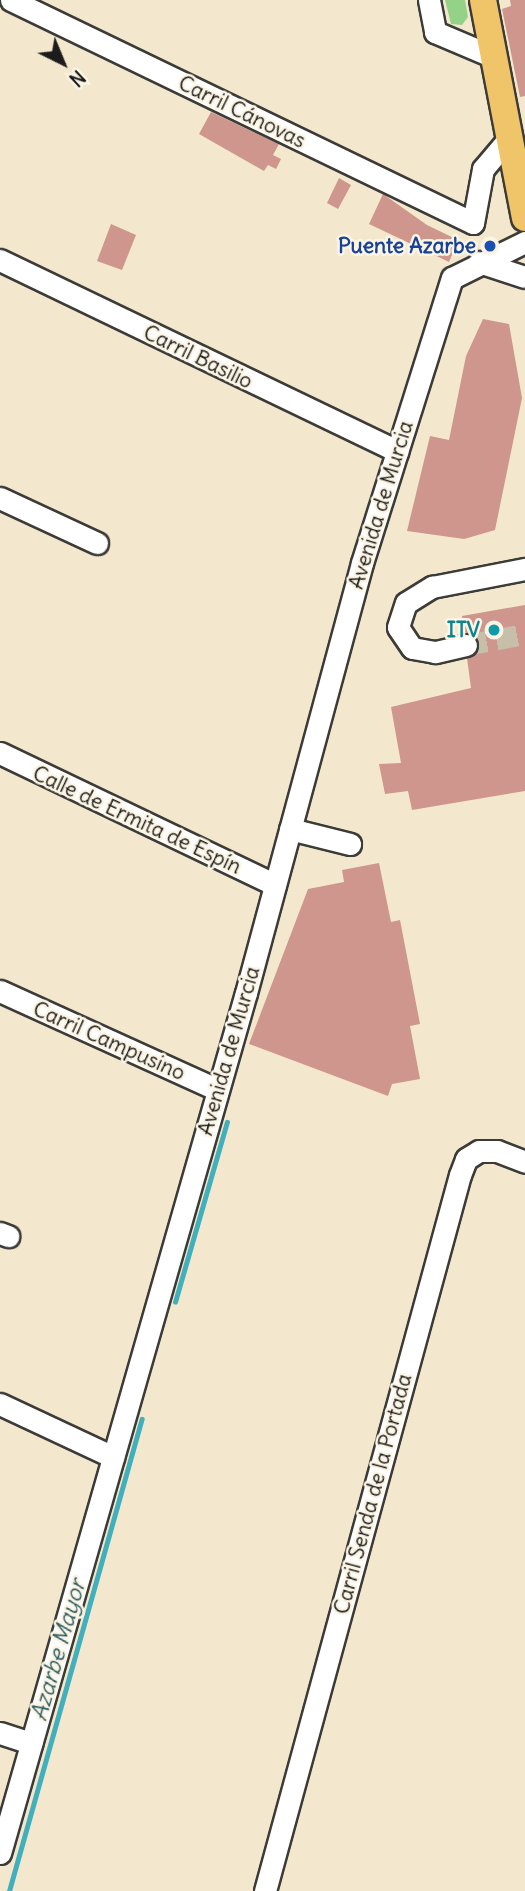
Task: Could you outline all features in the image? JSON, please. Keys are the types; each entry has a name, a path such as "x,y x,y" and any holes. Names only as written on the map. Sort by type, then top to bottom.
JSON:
{"main road":[{"path":"483,0 515,142 525,218"}],"street":[{"name":"Carril Cánovas","path":"11,0 473,223 483,169 515,142"},
{"path":"429,0 435,32 494,57"},
{"name":"Avenida de Murcia","path":"0,1853 397,451 452,278 477,262 495,259 525,242"},
{"name":"Carril Basilio","path":"0,260 397,451"},
{"path":"477,262 525,277"},
{"path":"0,498 97,543"},
{"path":"466,645 435,652 412,648 398,627 407,603 432,587 525,569"},
{"name":"Calle de Ermita de Espín","path":"0,753 275,885"},
{"path":"290,829 350,844"},
{"name":"Carril Campusino","path":"0,992 218,1090"},
{"name":"Carril Senda de la Portada","path":"265,1891 460,1175 466,1159 479,1151 497,1151 525,1162"},
{"path":"0,1404 113,1457"},
{"path":"0,1733 31,1743"}],"green space":[{"path":"445,0 465,0 468,17 462,25 451,24"}],"building":[{"path":"510,0 525,0 525,96 520,97 502,9 511,6"},
{"path":"211,112 279,144 273,155 281,159 276,169 268,165 264,171 199,134"},
{"path":"339,178 351,185 338,209 327,203"},
{"path":"383,194 427,225 458,240 449,262 369,224"},
{"path":"111,224 136,235 122,270 97,261"},
{"path":"483,319 509,324 522,398 495,530 464,539 407,531 430,436 449,440 466,356"},
{"path":"525,605 525,791 412,810 408,791 385,794 379,764 401,763 391,707 471,688 467,658 475,654 479,643 475,636 464,632 462,616"},
{"path":"379,863 391,922 400,920 420,1024 410,1026 420,1079 392,1084 388,1096 249,1044 308,889 344,882 342,870"}],"waterway":[{"name":"Azarbe Mayor","path":"175,1302 227,1122"},
{"name":"Azarbe Mayor","path":"9,1891 142,1419"}],"tunnel":[{"path":"466,645 525,634"}],"place":[{"name":"Puente Azarbe","path":"490,246"},
{"name":"ITV","path":"494,630"}]}
